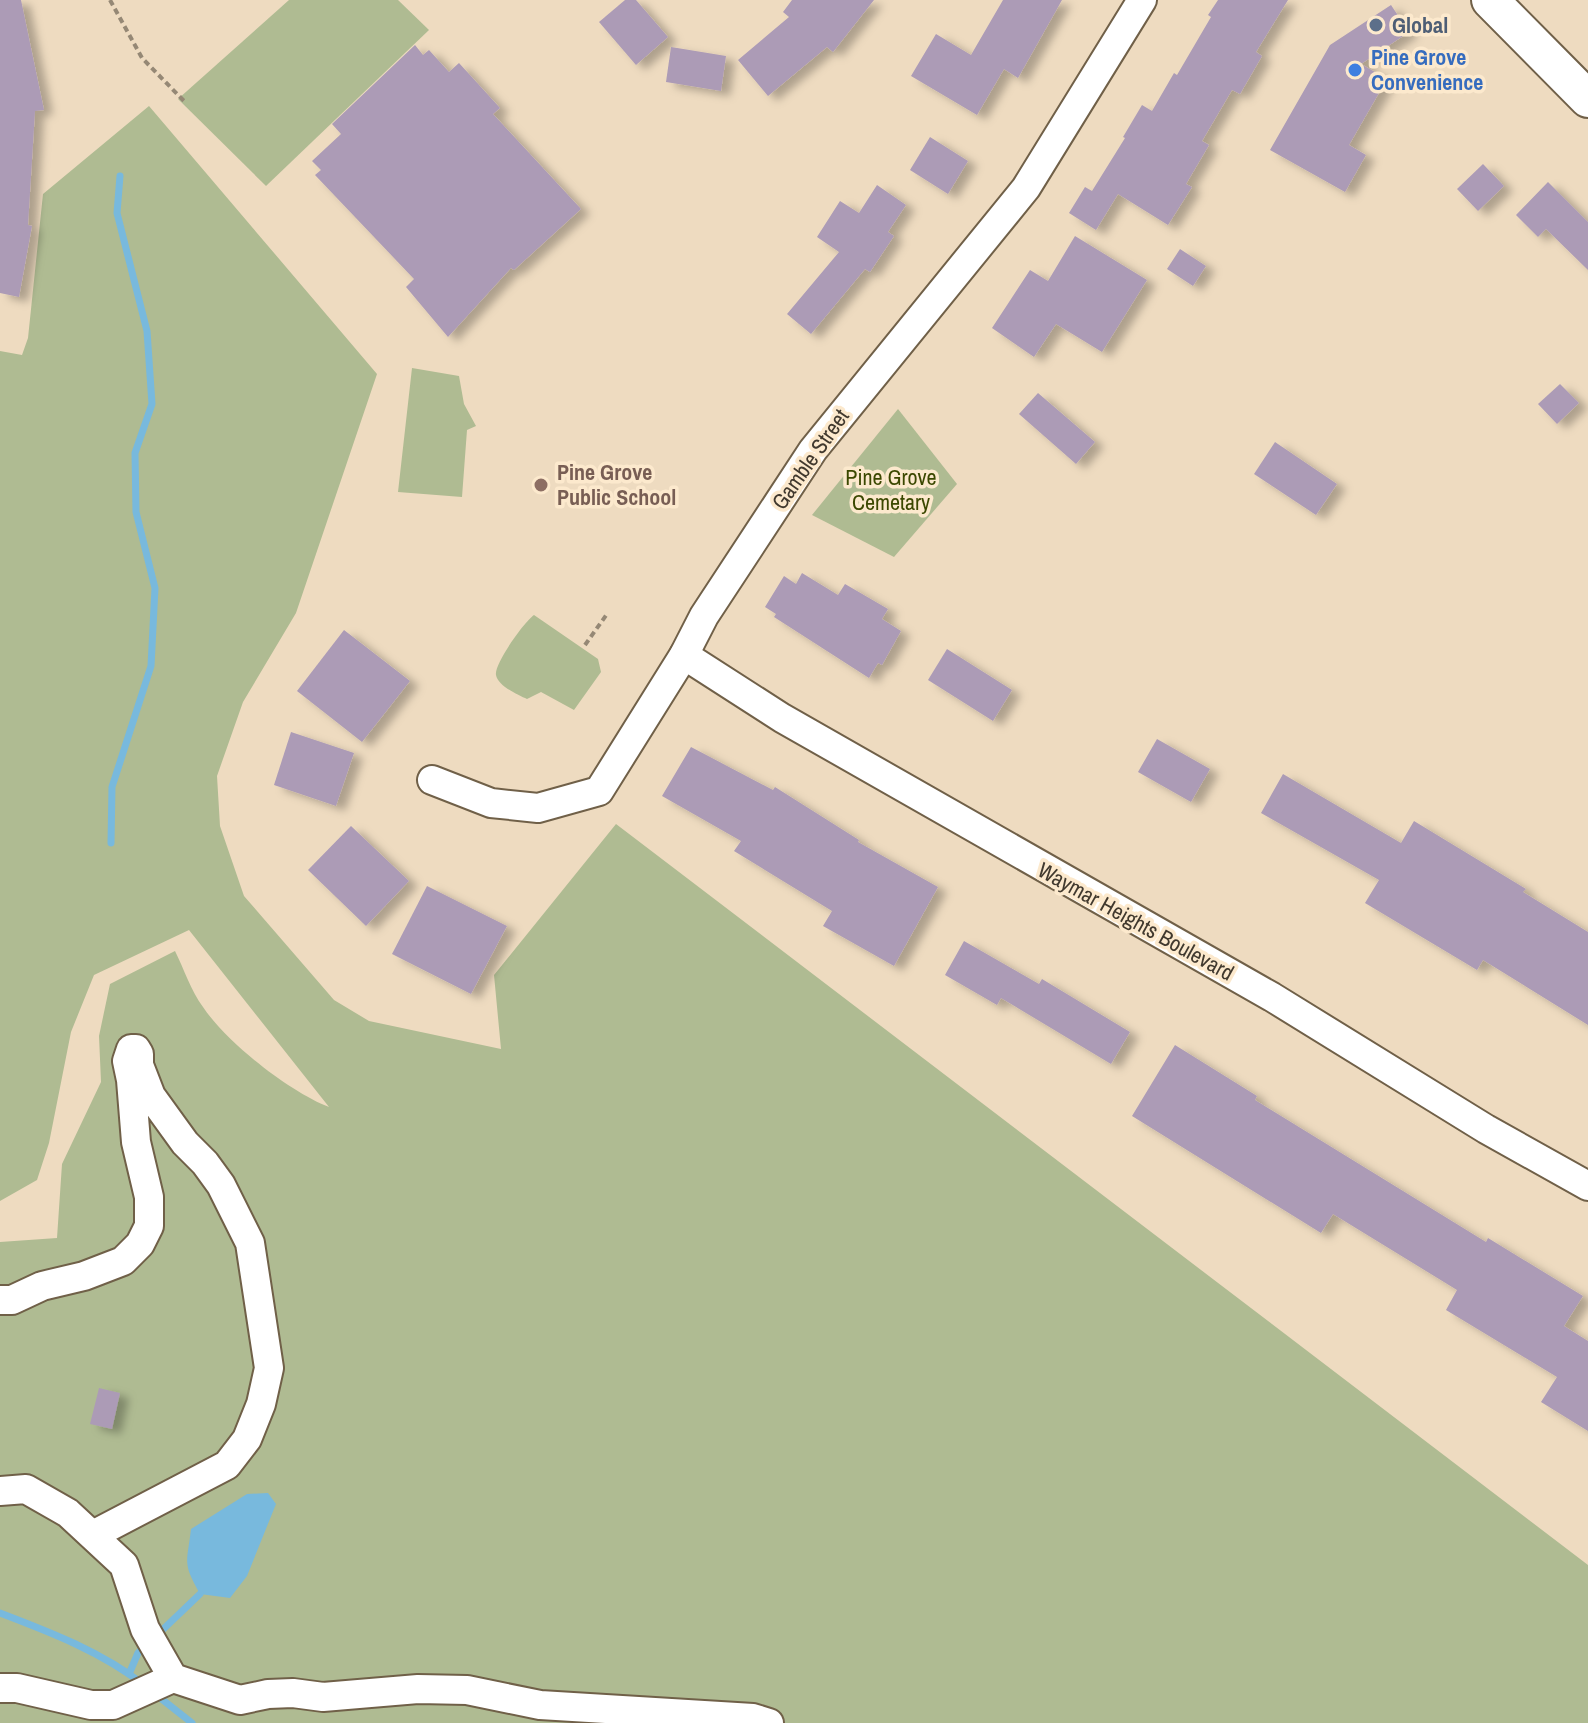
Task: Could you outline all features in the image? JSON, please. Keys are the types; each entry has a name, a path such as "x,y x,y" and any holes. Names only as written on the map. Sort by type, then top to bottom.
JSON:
{"main road":[{"path":"1490,0 1588,99"}],"street":[{"name":"Gamble Street","path":"432,780 491,803 538,808 599,791 684,655 704,616 813,450 1040,169 1142,0"},
{"name":"Waymar Heights Boulevard","path":"684,655 782,718 1272,997 1486,1129 1588,1186"},
{"path":"0,1300 12,1300 42,1286 84,1276 123,1261 140,1244 149,1226 149,1197 136,1142 127,1061 131,1049 136,1049 151,1096 221,1185 250,1243 269,1368 261,1404 247,1439 227,1465 93,1535"},
{"path":"0,1491 26,1489 68,1513 124,1565 145,1629 166,1671 240,1700 268,1694 323,1697 418,1689 467,1690 540,1705 753,1718 769,1723"},
{"path":"0,1688 17,1688 91,1705 113,1705 139,1694 166,1671"}],"path":[{"path":"110,0 142,58 185,102"},
{"path":"585,645 607,614"}],"green space":[{"path":"289,0 398,0 429,30 266,186 178,99"},
{"path":"149,106 377,374 296,613 243,702 217,776 220,826 244,896 334,1000 369,1021 501,1049 494,975 616,824 1588,1565 1588,1723 0,1723 0,1242 57,1238 62,1164 101,1082 99,1036 110,984 175,951 199,1001 227,1036 278,1078 329,1107 189,930 94,975 71,1032 49,1143 37,1180 0,1201 0,351 22,355 28,338 43,194"},
{"path":"412,368 459,376 464,404 476,426 467,430 462,497 398,492"},
{"name":"Pine Grove Cemetary","path":"898,409 957,484 894,557 812,515"},
{"path":"534,615 598,659 601,672 574,710 541,692 527,699 509,690 496,675 517,634"}],"water":[{"path":"268,1493 276,1504 247,1576 230,1598 200,1594 187,1563 191,1529 247,1494"}],"building":[{"path":"0,0 21,0 44,110 35,111 28,225 32,226 19,297 0,293"},
{"path":"625,0 636,0 668,37 636,65 599,22"},
{"path":"792,0 874,0 833,52 827,47 768,96 738,60 789,17 783,12"},
{"path":"1003,0 1062,0 1018,78 1004,69 977,115 911,76 936,34 971,55"},
{"path":"1218,0 1288,0 1256,52 1262,56 1240,94 1232,90 1202,141 1209,145 1186,184 1192,187 1168,225 1118,194 1096,230 1069,213 1085,187 1092,191 1142,105 1152,111 1174,73 1177,75"},
{"path":"1391,5 1409,32 1361,64 1387,79 1349,145 1366,155 1345,192 1270,150 1330,45"},
{"path":"415,45 423,55 429,50 449,72 459,63 500,108 493,114 581,209 514,270 511,268 448,337 406,287 414,279 315,175 321,170 312,161 341,134 332,124"},
{"path":"671,47 726,56 721,91 666,82"},
{"path":"930,137 968,161 948,194 910,170"},
{"path":"1483,164 1504,186 1478,211 1457,189"},
{"path":"1548,182 1588,222 1588,270 1546,229 1538,237 1516,215"},
{"path":"877,185 906,205 888,232 894,236 870,272 865,269 811,334 787,314 839,252 817,237 840,201 859,213"},
{"path":"1075,236 1147,280 1102,352 1056,324 1034,357 992,328 1030,270 1048,281"},
{"path":"1180,249 1206,266 1193,286 1167,269"},
{"path":"1560,384 1579,403 1557,424 1538,404"},
{"path":"1038,393 1095,442 1076,464 1019,414"},
{"path":"1275,442 1337,484 1316,515 1254,474"},
{"path":"802,573 838,595 845,584 888,609 882,619 901,631 882,665 878,663 869,678 774,617 776,614 765,607 784,576 796,584"},
{"path":"344,630 410,681 362,742 297,691"},
{"path":"947,649 1012,690 993,721 928,680"},
{"path":"291,732 354,753 336,806 274,785"},
{"path":"1157,739 1210,769 1191,802 1138,772"},
{"path":"691,747 773,790 775,787 858,842 938,887 894,966 823,926 832,911 734,851 741,841 662,796"},
{"path":"1283,774 1401,843 1414,821 1526,889 1523,892 1588,932 1588,1025 1483,960 1477,970 1365,903 1379,880 1261,813"},
{"path":"351,826 409,881 366,926 308,870"},
{"path":"427,886 507,926 471,994 392,954"},
{"path":"964,941 1039,984 1042,979 1130,1032 1111,1064 1001,998 997,1005 945,975"},
{"path":"1175,1045 1257,1096 1255,1100 1486,1242 1488,1238 1583,1296 1564,1326 1588,1341 1588,1431 1541,1402 1557,1377 1446,1310 1457,1290 1333,1214 1321,1233 1132,1116"},
{"path":"99,1388 120,1393 112,1429 90,1424"}],"waterway":[{"path":"111,843 112,787 151,666 155,588 136,512 135,453 152,404 147,331 117,213 120,176"},
{"path":"155,1637 200,1594"},
{"path":"0,1613 93,1653 144,1685"},
{"path":"129,1674 138,1653 146,1645"},
{"path":"154,1693 192,1723"}],"place":[{"name":"Global","path":"1376,25"},
{"name":"Pine Grove Convenience","path":"1355,70"},
{"name":"Pine Grove Public School","path":"541,485"}]}
